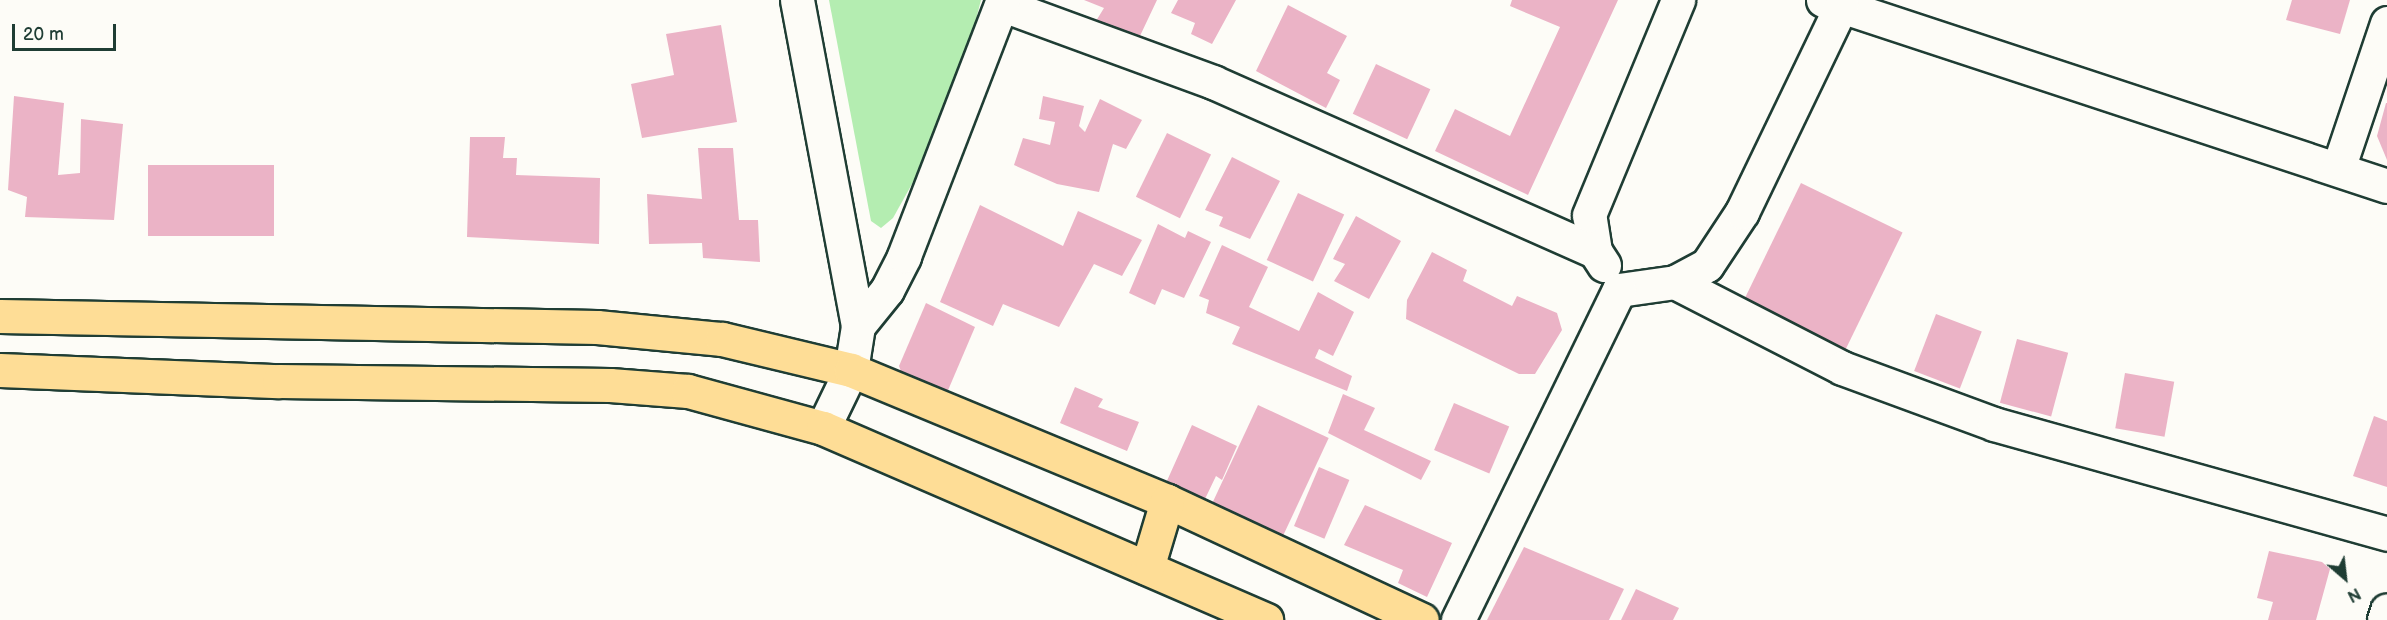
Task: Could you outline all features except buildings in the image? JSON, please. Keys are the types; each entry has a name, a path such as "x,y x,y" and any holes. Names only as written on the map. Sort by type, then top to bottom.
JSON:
{"main road":[{"path":"0,316 597,327 722,339 851,370 1167,501 1422,620"},
{"path":"0,370 279,381 621,386 688,391 824,428 1266,620"},
{"path":"1147,568 1167,501"}],"street":[{"path":"797,0 858,326 851,370 824,428"},
{"path":"1619,290 1595,251 1589,215 1678,0"},
{"path":"858,326 887,290 904,256 1003,3 1212,82 1595,251"},
{"path":"1619,290 1675,282 1707,265 1742,212 1832,3 2387,186"},
{"path":"2338,169 2387,24"},
{"path":"1675,282 1842,368 1994,424 2387,534"},
{"path":"1458,620 1619,290"},
{"path":"2384,620 2387,610"}],"green space":[{"path":"829,0 981,0 966,58 927,157 893,218 881,228 871,221"}]}
